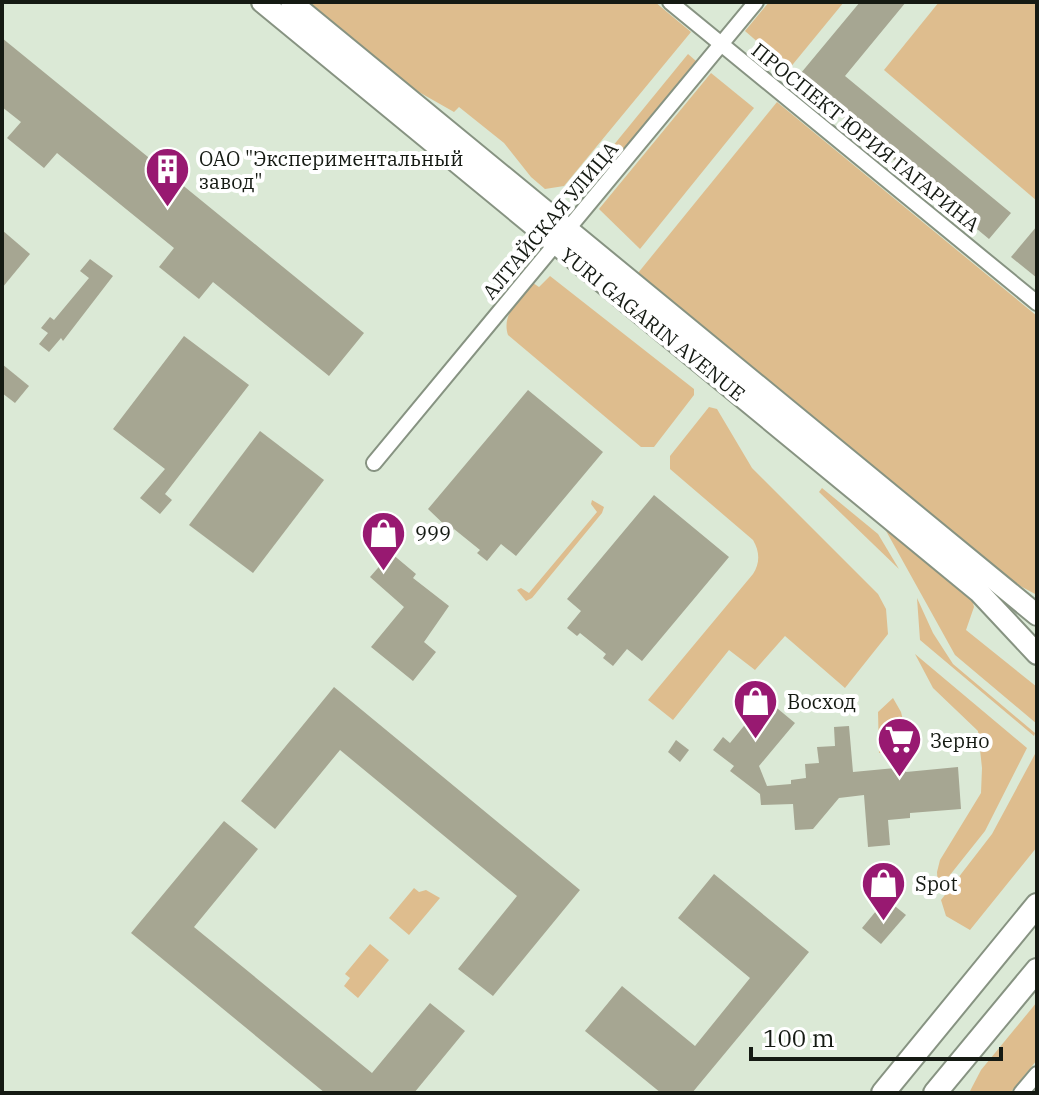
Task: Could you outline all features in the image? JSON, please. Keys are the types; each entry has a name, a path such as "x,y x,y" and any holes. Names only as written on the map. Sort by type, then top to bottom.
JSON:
{"main road":[{"name":"YURI GAGARIN AVENUE","path":"262,2 563,237 1037,615"},
{"name":"YURI GAGARIN AVENUE","path":"291,2 979,592 1037,654"},
{"path":"883,1093 1037,905"},
{"path":"935,1093 1037,970"}],"street":[{"name":"ПРОСПЕКТ ЮРИЯ ГАГАРИНА","path":"670,2 1037,303"},
{"name":"АЛТАЙСКАЯ УЛИЦА","path":"374,463 756,2"},
{"path":"954,1093 955,1069"},
{"path":"1021,1093 1037,1074"}],"shaded area":[{"path":"307,2 655,2 691,32 564,186 545,189 531,177 504,143 459,107 454,112 410,87"},
{"path":"769,2 844,2 789,69 745,31"},
{"path":"939,2 1037,2 1037,201 884,70"},
{"path":"688,54 696,61 585,197 577,190"},
{"path":"711,73 754,108 640,249 599,209"},
{"path":"777,102 1037,316 1037,595 1013,582 638,273"},
{"path":"550,276 694,389 694,395 654,447 641,447 508,335 507,320 513,307 533,283 539,287"},
{"path":"709,407 717,409 752,468 878,594 886,609 888,634 845,688 785,636 755,670 729,650 673,720 648,700 753,574 758,562 753,540 670,469 670,456"},
{"path":"822,488 878,534 899,569 819,492"},
{"path":"592,500 604,507 602,513 532,598 526,601 517,590 521,588 529,593 597,512 591,504"},
{"path":"885,529 972,599 974,607 966,630 1037,687 1037,724 955,655"},
{"path":"917,598 933,633 953,664 1035,733 1034,736 920,640"},
{"path":"915,654 1027,748 985,831 938,890 940,860 981,793 982,768 978,731 933,688"},
{"path":"893,698 901,712 906,733 900,743 887,747 887,752 879,753 878,712"},
{"path":"1035,754 1037,847 970,930 946,916 941,900 992,834"},
{"path":"414,888 419,892 426,890 440,898 409,935 389,918"},
{"path":"370,944 389,960 358,998 344,986 350,978 345,974"},
{"path":"1037,1002 1037,1060 1010,1093 969,1093 981,1070"}],"building":[{"path":"860,2 906,2 845,76 1011,213 989,239 796,79"},
{"name":"ОАО \"Экспериментальный завод\"","path":"2,38 364,333 329,376 213,282 199,299 159,267 174,248 57,153 44,168 7,138 21,122 2,107"},
{"path":"1037,226 1037,278 1011,257"},
{"path":"2,230 30,254 2,288"},
{"path":"90,259 113,276 63,341 61,338 49,352 39,344 48,333 41,328 50,317 54,320 89,278 80,271"},
{"path":"184,336 249,385 165,494 172,500 160,514 140,498 165,469 113,429"},
{"path":"2,364 29,386 15,403 2,393"},
{"path":"528,390 603,452 516,556 501,544 487,561 477,553 480,550 454,529 452,532 428,509"},
{"path":"260,431 324,480 253,573 189,525"},
{"path":"654,495 729,557 642,661 627,649 613,666 603,658 606,654 580,633 577,636 567,628 581,611 567,599"},
{"path":"391,553 416,574 413,578 449,606 424,642 436,652 413,681 371,647 404,607 370,577"},
{"path":"334,687 580,890 493,996 458,969 517,896 340,750 275,829 241,801"},
{"path":"766,699 795,723 759,766 767,786 791,784 791,780 806,778 805,764 819,763 817,747 835,746 834,727 849,726 853,772 906,767 906,772 958,767 961,809 910,813 910,818 888,820 890,845 868,847 864,795 839,798 813,829 795,830 793,804 761,805 760,794 730,771 734,766 713,750 723,737 730,743"},
{"path":"676,740 689,750 680,762 668,752"},
{"path":"224,821 258,849 194,927 372,1073 430,1003 465,1031 414,1093 325,1093 131,933"},
{"path":"714,874 809,952 692,1093 661,1093 585,1031 622,986 695,1046 750,978 678,918"},
{"path":"870,875 885,879 882,894 867,891"},
{"name":"Spot","path":"886,899 906,915 881,944 862,928"}],"place":[{"name":"ОАО \"Экспериментальный завод\"","path":"168,208"},
{"name":"999","path":"384,572"},
{"name":"Восход","path":"756,740"},
{"name":"Зерно","path":"899,779"},
{"name":"Spot","path":"884,922"}]}
